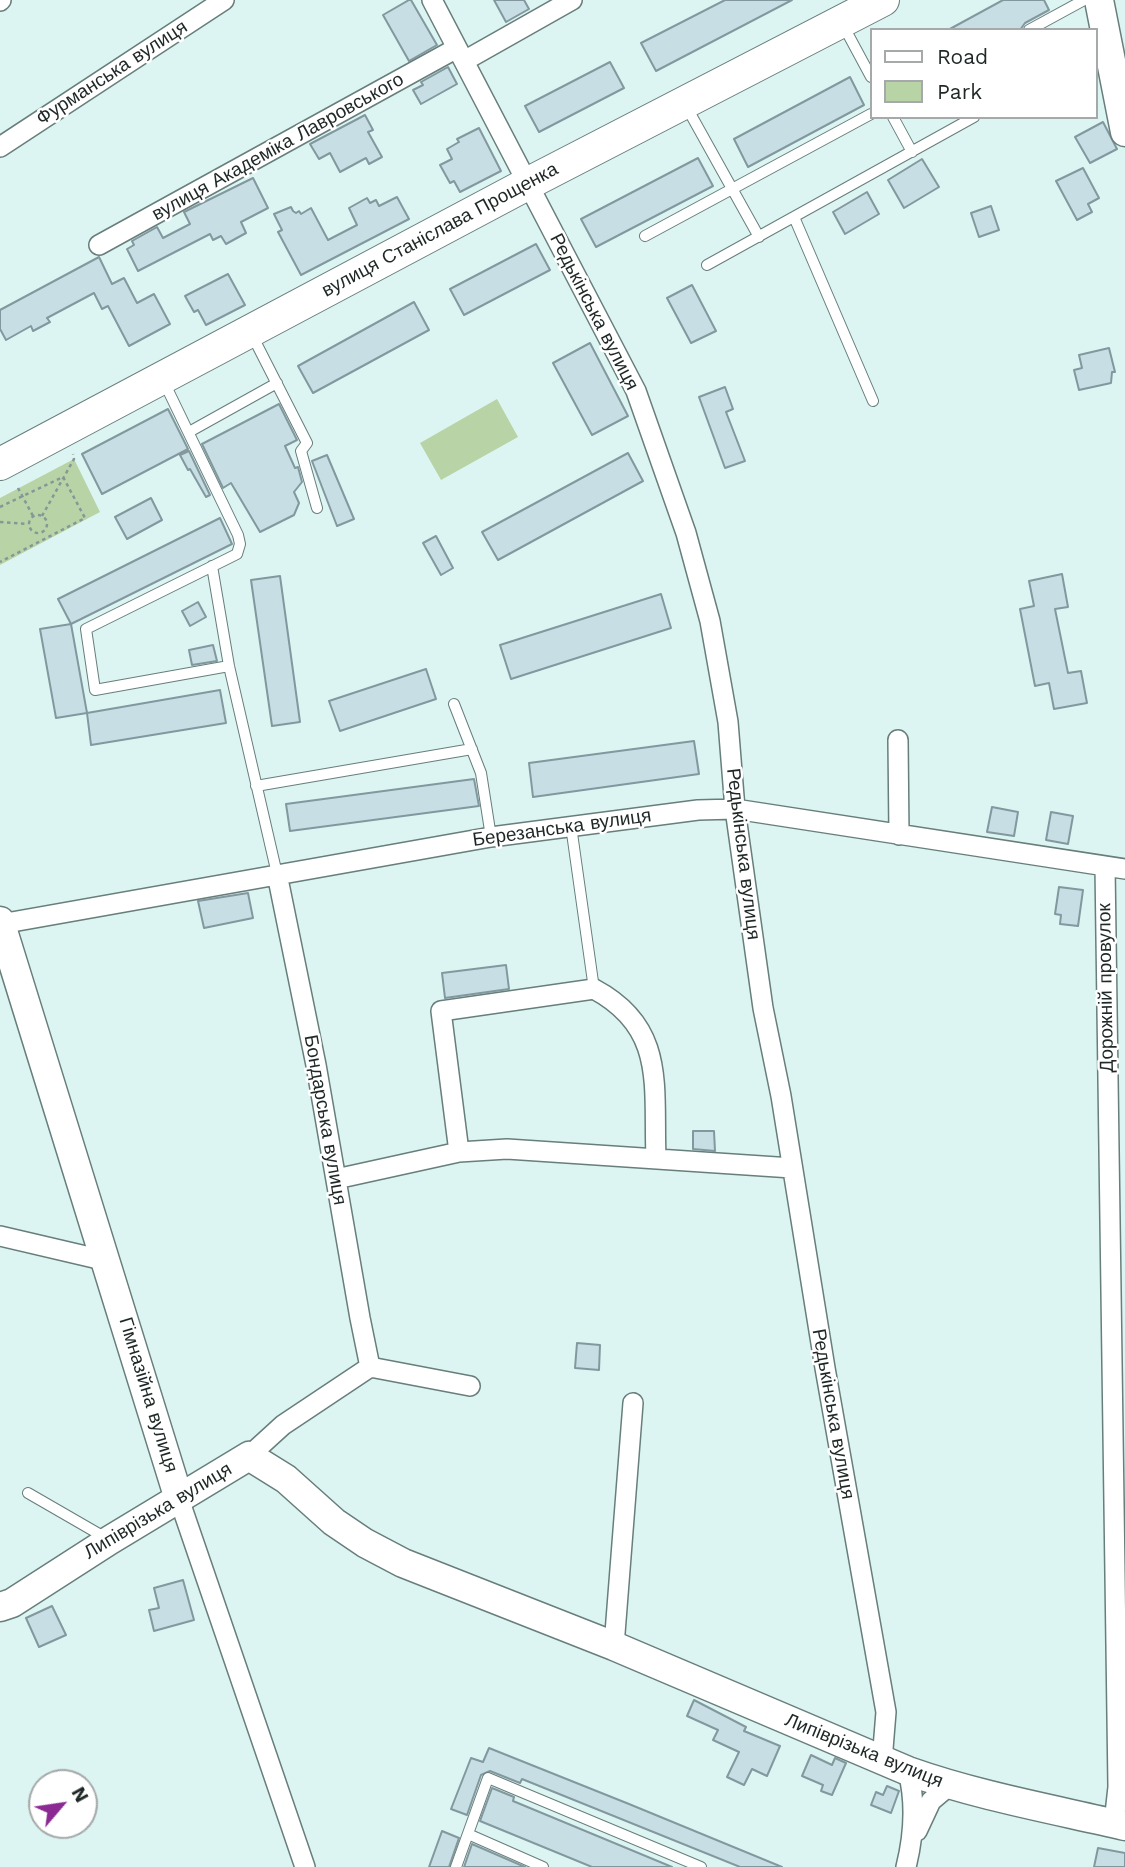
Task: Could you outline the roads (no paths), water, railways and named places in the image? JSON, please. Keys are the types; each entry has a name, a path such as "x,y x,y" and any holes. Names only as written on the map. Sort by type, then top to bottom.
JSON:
{"main road":[{"name":"вулиця Станіслава Прощенка","path":"9,476 162,379 250,331 883,0"}],"street":[{"name":"Фурманська вулиця","path":"0,147 224,0"},
{"name":"Редькінська вулиця","path":"432,0 636,391 686,533 710,621 728,722 735,809 763,1008 781,1096 895,1766 913,1789 912,1845"},
{"name":"вулиця Академіка Лавровського","path":"99,245 461,55 572,0"},
{"path":"1099,0 1101,46 1125,132"},
{"path":"898,740 900,835"},
{"name":"Березанська вулиця","path":"1,923 491,837 698,810 735,809 1125,870"},
{"name":"Дорожній провулок","path":"1105,866 1120,1824"},
{"name":"Бондарська вулиця","path":"277,874 317,1065 370,1367"},
{"name":"Гімназійна вулиця","path":"1,923 179,1499 305,1867"},
{"path":"458,1152 441,1012 594,989 633,1018 645,1039 651,1057 656,1158"},
{"path":"336,1179 458,1152 507,1149 792,1168"},
{"path":"0,1236 107,1261"},
{"path":"249,1456 283,1425 370,1367 470,1386"},
{"path":"614,1646 633,1403"},
{"name":"Липіврізька вулиця","path":"0,1608 249,1456 286,1479 334,1522 365,1543 403,1563 614,1646 895,1766 950,1786 1033,1807 1120,1824"},
{"path":"906,1867 912,1845 931,1801 950,1786"}],"lane":[{"path":"1032,28 1084,0"},
{"path":"841,22 870,75"},
{"path":"684,103 759,237"},
{"path":"645,236 870,115"},
{"path":"894,119 912,152"},
{"path":"708,265 970,119"},
{"path":"794,217 873,401"},
{"path":"250,331 307,443 301,451 317,508"},
{"path":"162,379 240,544 237,554 86,629 95,690 229,666"},
{"path":"189,432 277,383"},
{"path":"212,566 229,666 277,874"},
{"path":"454,704 481,773 491,837"},
{"path":"256,786 472,749"},
{"path":"571,826 594,989"},
{"path":"28,1493 110,1540"},
{"path":"456,1867 488,1778 701,1867"},
{"path":"468,1834 543,1867"}]}
